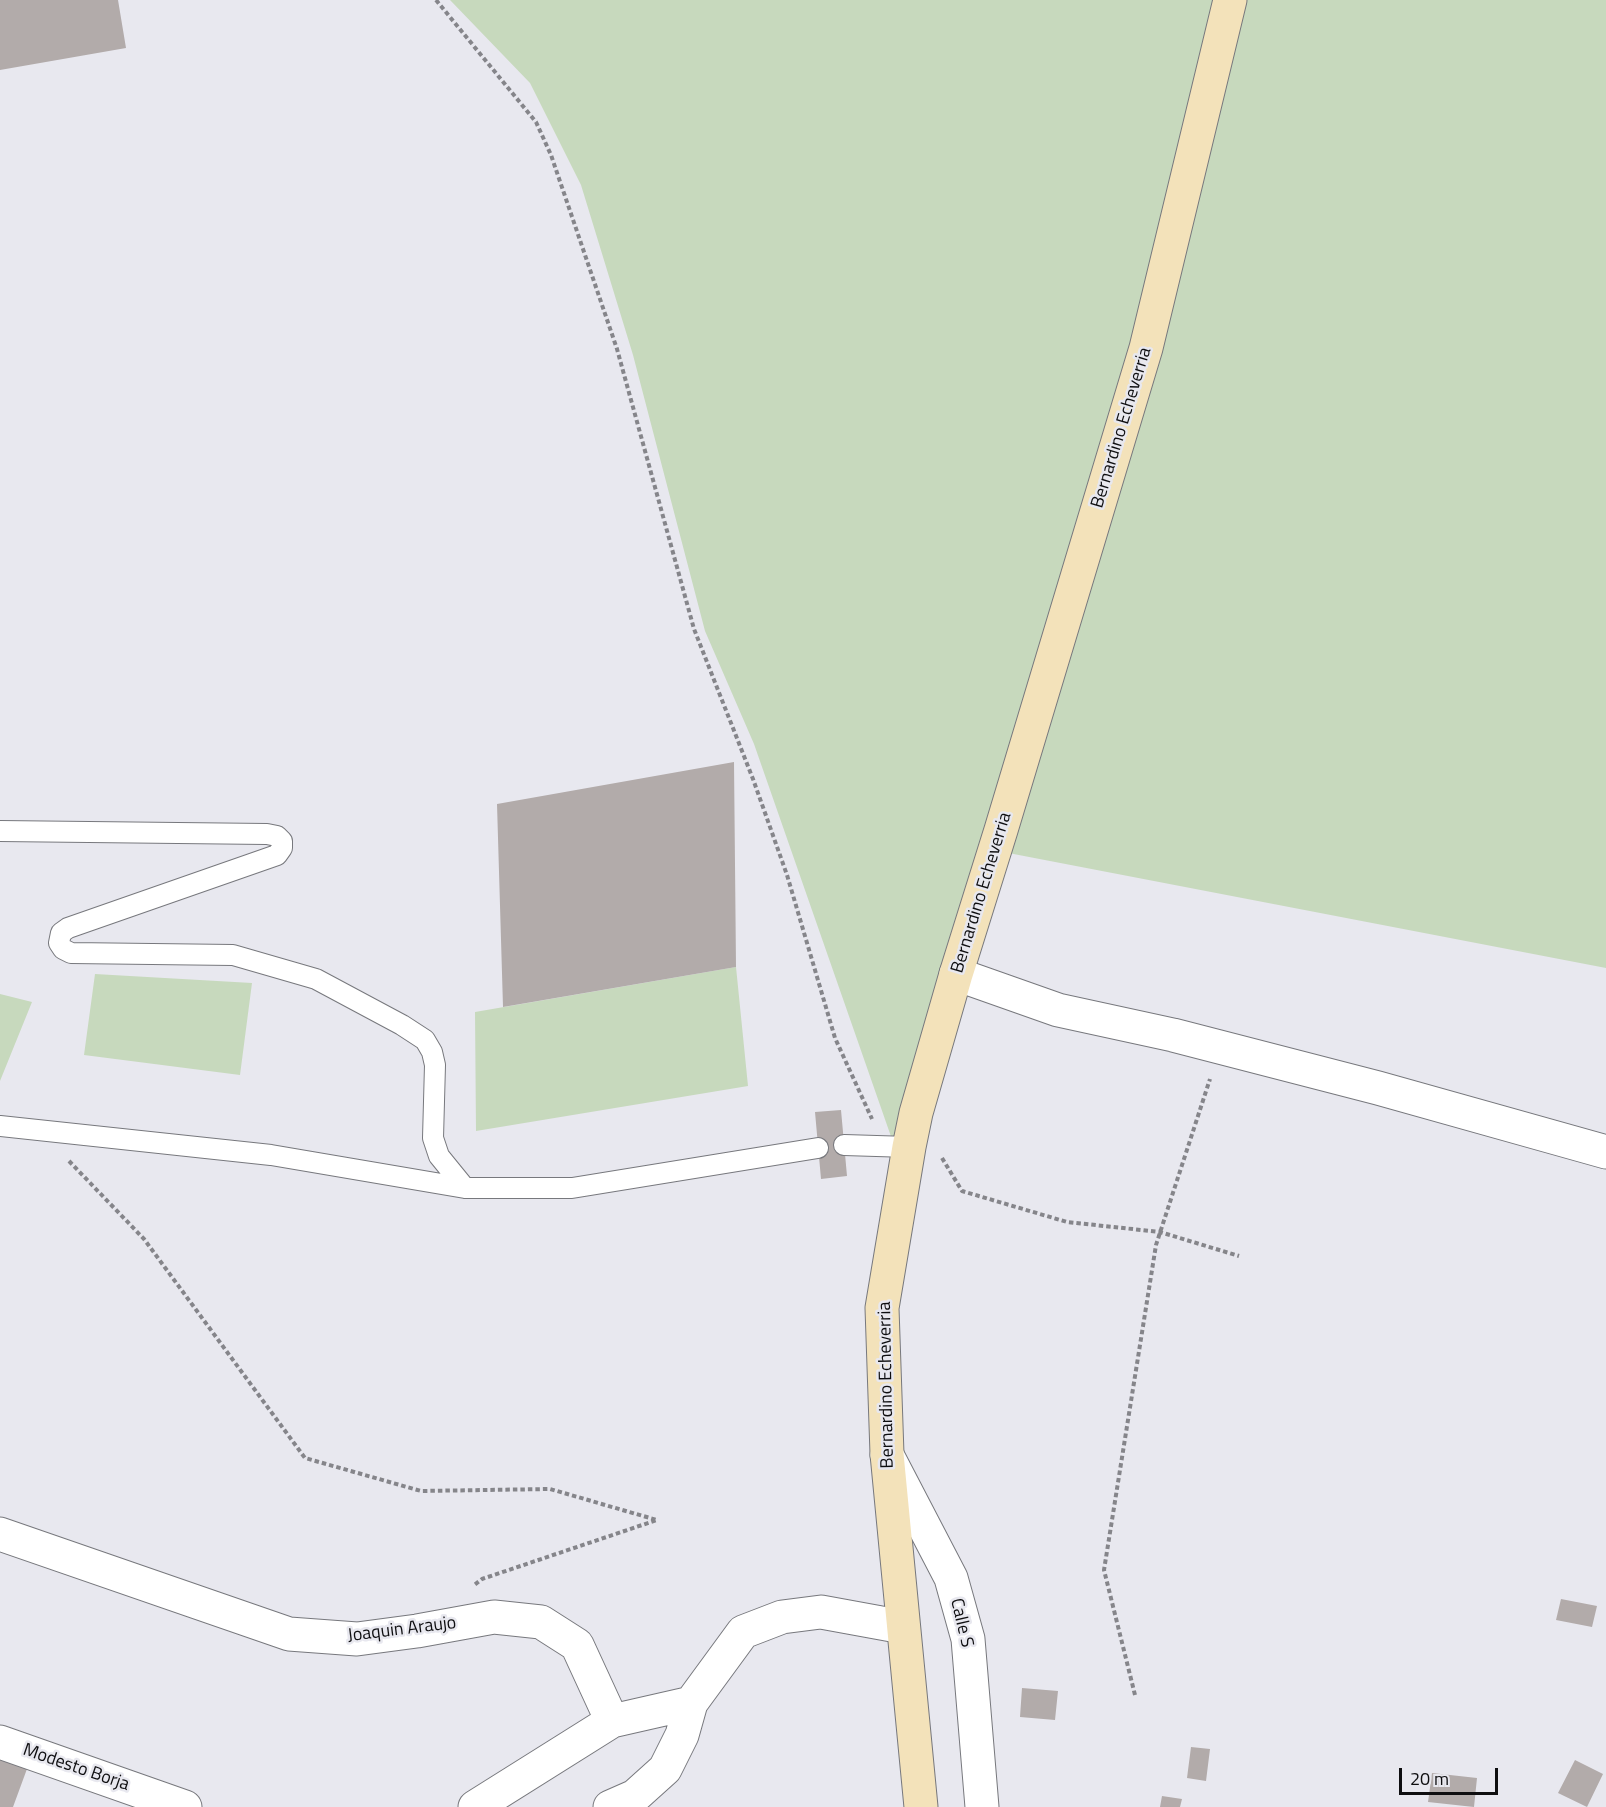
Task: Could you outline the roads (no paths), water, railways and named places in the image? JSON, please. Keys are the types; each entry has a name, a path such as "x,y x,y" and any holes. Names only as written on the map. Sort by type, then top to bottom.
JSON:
{"street":[{"name":"Bernardino Echeverria","path":"921,1807 887,1454 882,1308 897,1146 916,1113 1146,348 1230,0"},
{"path":"956,974 1058,1010 1220,1047 1378,1088 1606,1152"},
{"name":"Calle S","path":"887,1454 951,1578 968,1639 982,1807"},
{"name":"Joaquin Araujo","path":"0,1534 289,1634 357,1639 494,1617 542,1622 577,1645 612,1721"},
{"path":"610,1807 635,1796 665,1769 682,1735 691,1703 743,1632 782,1617 821,1612 903,1628"},
{"path":"475,1807 612,1721 691,1703"},
{"name":"Modesto Borja","path":"0,1742 185,1807"}],"lane":[{"path":"0,831 267,834 277,836 282,841 282,848 277,855 68,928 61,933 59,943 63,949 71,953 233,955 316,979 402,1025 425,1040 432,1052 435,1065 433,1138 439,1156 465,1188"},
{"path":"0,1126 271,1155 465,1188 572,1188 818,1148"},
{"path":"844,1145 897,1146"}]}
